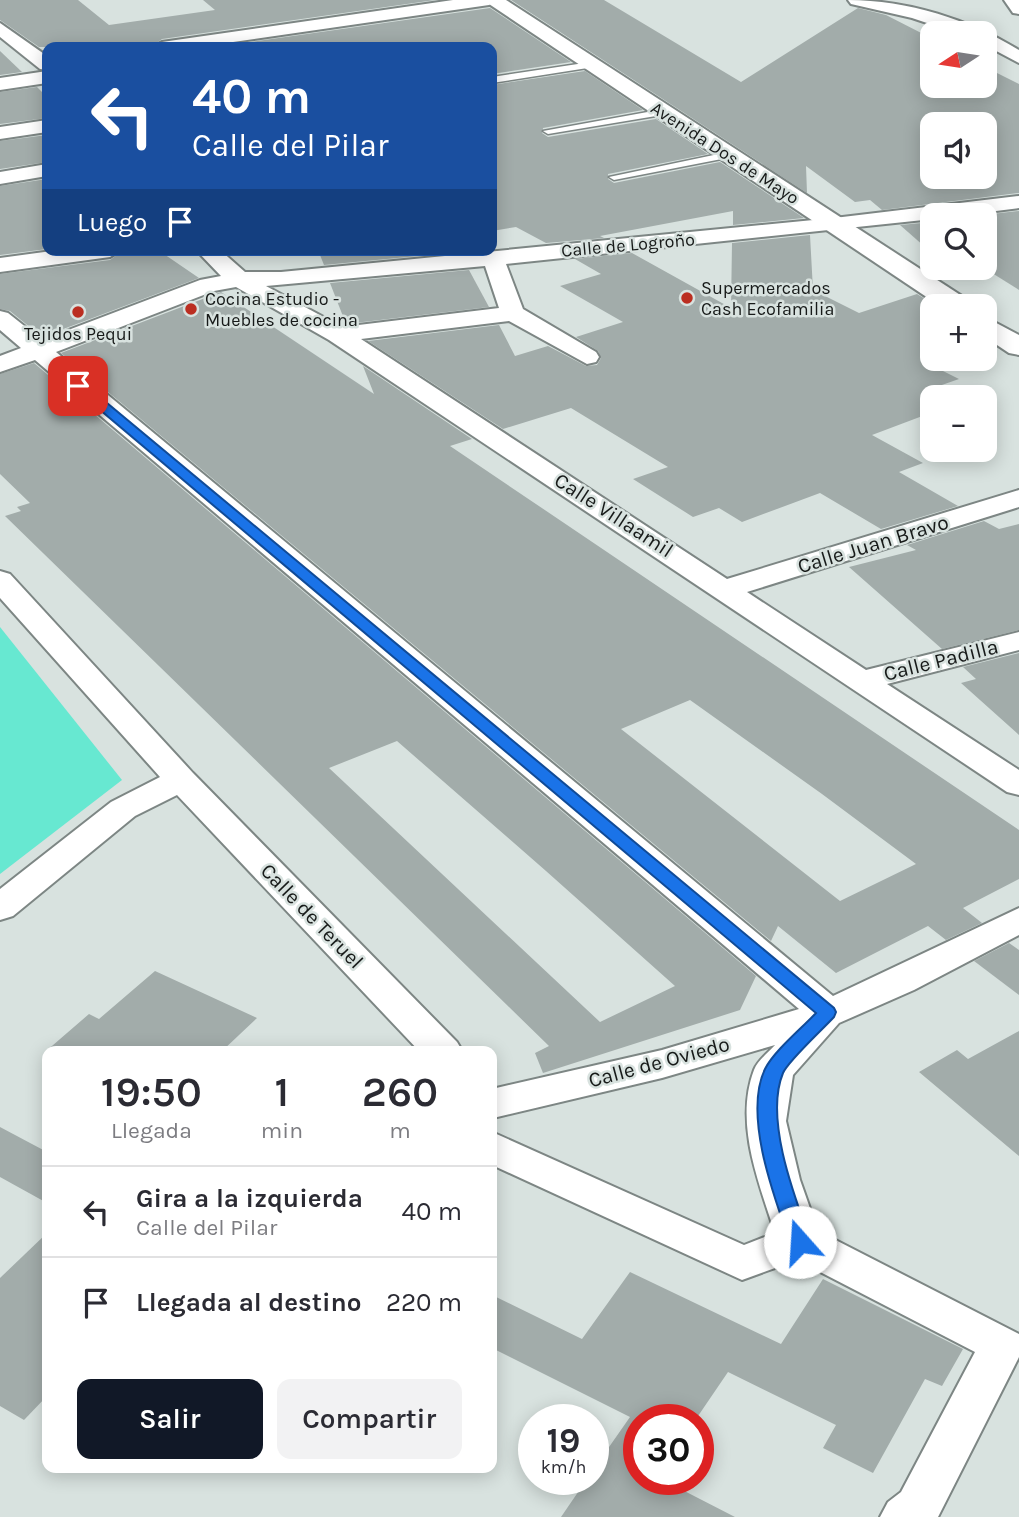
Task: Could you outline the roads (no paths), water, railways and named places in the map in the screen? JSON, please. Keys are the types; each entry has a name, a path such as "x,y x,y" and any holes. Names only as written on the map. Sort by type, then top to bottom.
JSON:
{"street":[{"path":"197,42 491,0"},
{"name":"Avenida Dos de Mayo","path":"491,0 940,294"},
{"path":"857,0 938,21"},
{"path":"1013,0 1019,9"},
{"path":"0,28 42,63"},
{"path":"998,38 1019,40"},
{"path":"998,46 1019,58"},
{"path":"0,84 42,69"},
{"path":"0,133 42,127"},
{"path":"0,178 42,171"},
{"name":"Calle de Logroño","path":"0,365 208,285 241,279 281,279 415,258 493,258 834,225 1019,202"},
{"path":"0,265 66,256"},
{"name":"Calle Villaamil","path":"211,256 219,265 338,335 726,589 1019,785"},
{"path":"493,258 513,313"},
{"path":"338,335 513,313 587,357"},
{"path":"0,318 827,1012"},
{"path":"997,333 1019,347"},
{"name":"Calle Juan Bravo","path":"726,589 1019,498"},
{"name":"Calle de Teruel","path":"0,580 181,780 437,1046"},
{"name":"Calle Padilla","path":"864,680 1019,640"},
{"path":"0,908 123,809 181,780"},
{"name":"Calle de Oviedo","path":"497,1103 676,1062 827,1012 917,974 1019,920"},
{"name":"Calle de Oviedo","path":"800,1242 779,1180 766,1121 774,1071 827,1012"},
{"path":"497,1149 742,1263 800,1242 1002,1345 918,1507 905,1517"}],"lane":[{"path":"497,79 592,65"},
{"path":"548,131 664,112"},
{"path":"614,177 729,155"}],"place":[{"name":"Supermercados Cash Ecofamilia","path":"687,298"},
{"name":"Cocina Estudio - Muebles de cocina","path":"191,309"},
{"name":"Tejidos Pequi","path":"78,312"}]}
